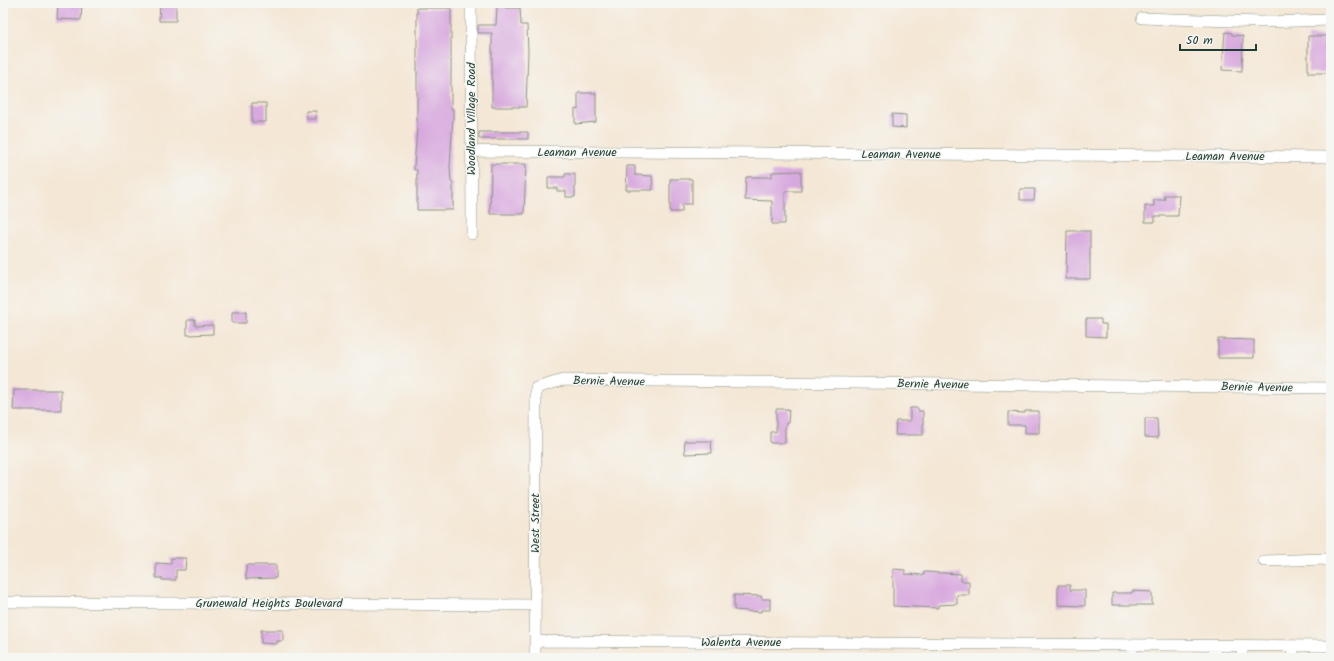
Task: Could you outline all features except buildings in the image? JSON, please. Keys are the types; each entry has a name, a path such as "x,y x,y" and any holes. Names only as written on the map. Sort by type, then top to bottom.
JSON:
{"street":[{"name":"Woodland Village Road","path":"470,3 472,234"},
{"path":"1142,18 1261,22 1331,20"},
{"name":"Leaman Avenue","path":"471,151 1331,157"},
{"name":"Bernie Avenue","path":"536,388 563,380 1331,388"},
{"name":"West Street","path":"535,658 536,388"},
{"path":"1264,561 1325,559 1331,562"},
{"name":"Grunewald Heights Boulevard","path":"3,602 535,605"},
{"name":"Walenta Avenue","path":"536,641 1331,646"},
{"path":"1132,645 1132,658"},
{"path":"1214,646 1215,658"},
{"path":"1242,646 1242,658"},
{"path":"1292,658 1293,646"}]}
